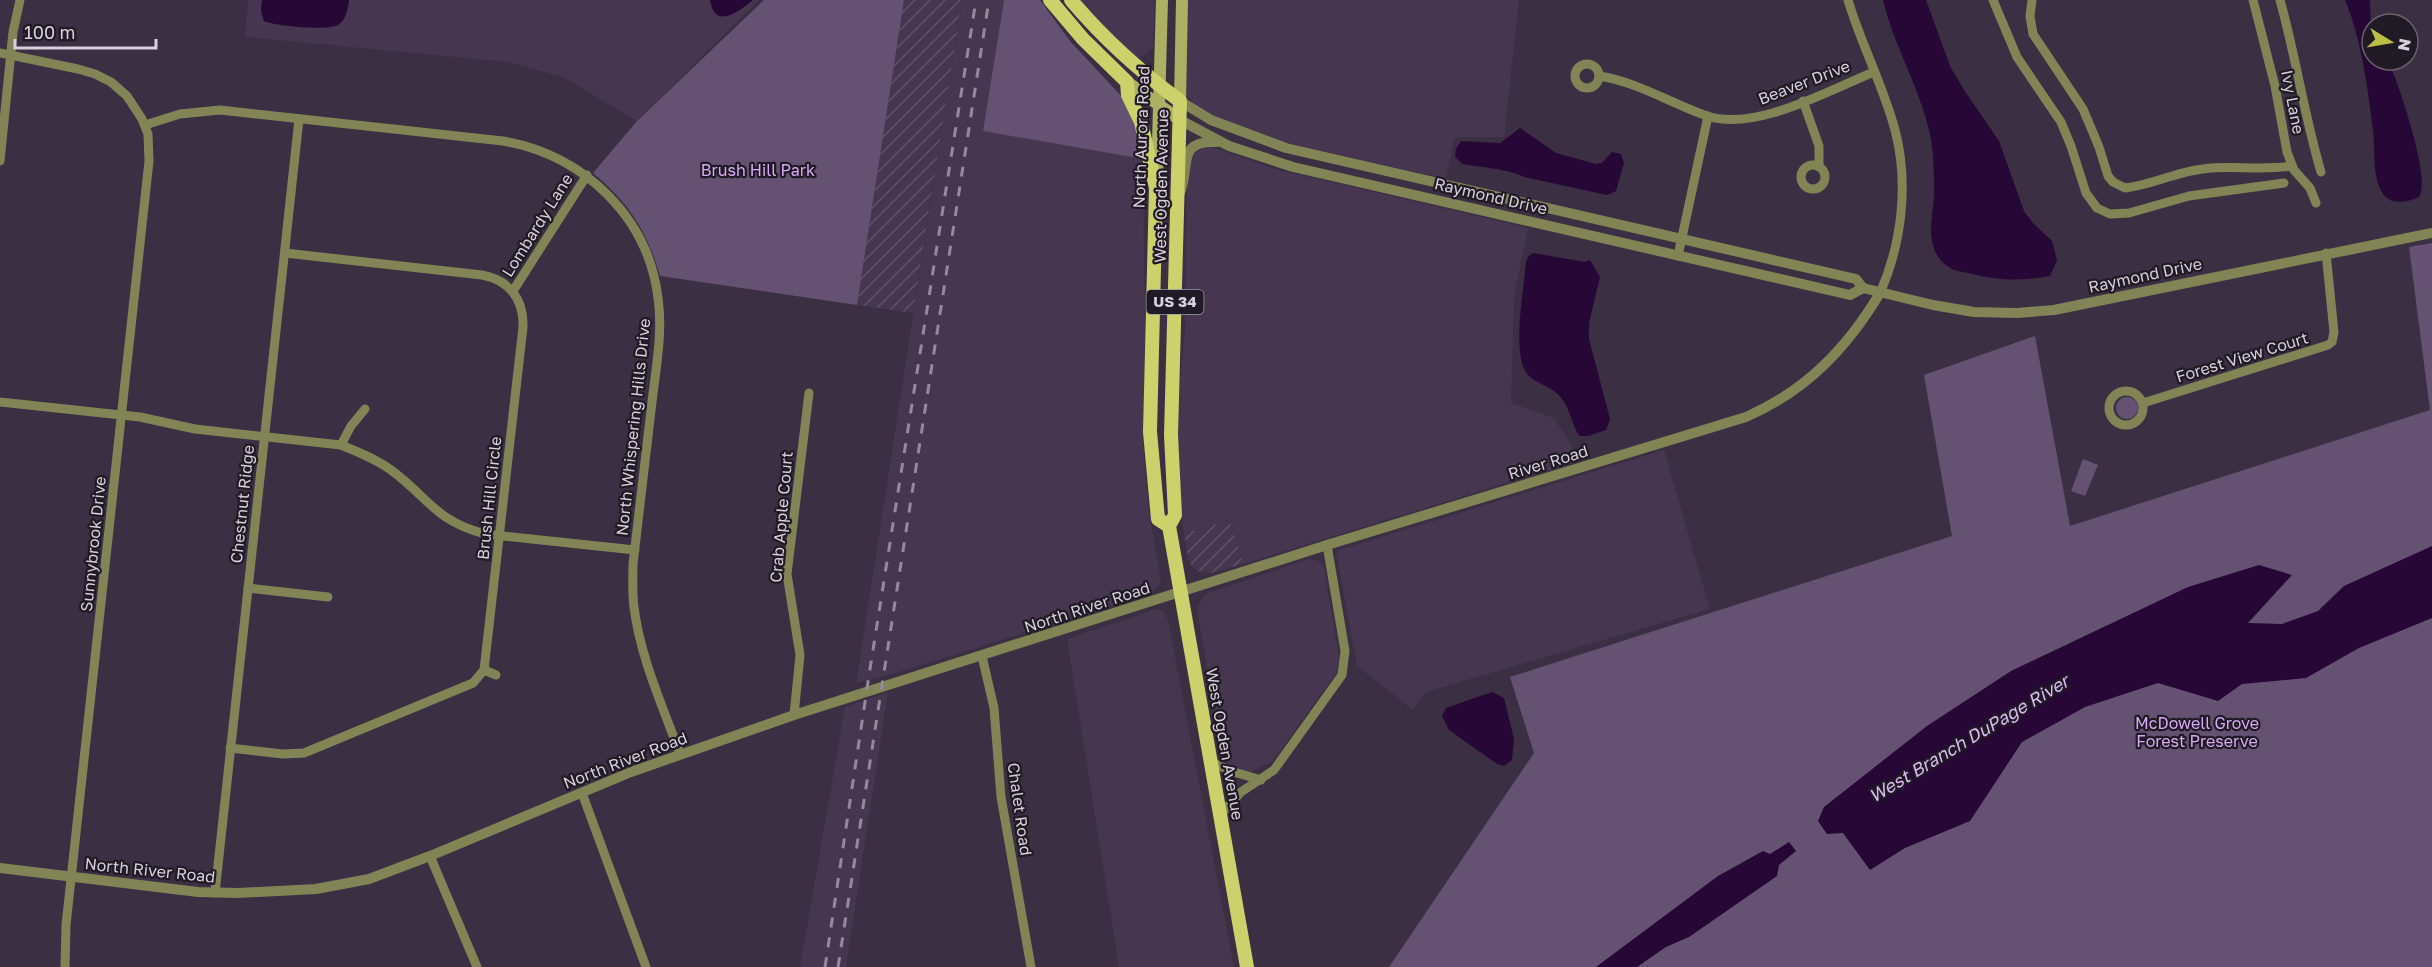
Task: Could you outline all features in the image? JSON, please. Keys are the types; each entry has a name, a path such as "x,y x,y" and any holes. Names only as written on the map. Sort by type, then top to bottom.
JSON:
{"main road":[{"name":"West Ogden Avenue","path":"1050,0 1083,39 1127,82 1128,95 1142,122 1156,188"},
{"name":"West Ogden Avenue","path":"1071,0 1118,51 1180,101 1171,435 1175,515 1169,526 1247,967"},
{"name":"North Aurora Road","path":"1153,275 1162,0"},
{"path":"1180,101 1182,0"},
{"name":"Raymond Drive","path":"1127,82 1180,120"},
{"name":"West Ogden Avenue","path":"1153,275 1151,459 1158,519 1169,526"}],"street":[{"path":"0,161 10,55 20,0"},
{"path":"1848,0 1895,131 1902,185 1899,229 1890,267 1880,293"},
{"path":"1993,0 2017,57 2061,122 2075,156 2086,193 2097,208 2110,214 2129,213 2179,198 2284,183"},
{"path":"2032,0 2030,16 2034,34 2083,109 2099,147 2105,171 2113,182 2125,188 2187,171 2292,166"},
{"name":"Ivy Lane","path":"2253,0 2276,86 2287,152 2292,166 2310,188 2316,203"},
{"name":"Ivy Lane","path":"2280,0 2296,62 2309,132 2321,172"},
{"path":"0,53 95,74 122,91 145,125"},
{"name":"Beaver Drive","path":"1599,76 1623,80 1708,116 1730,120 1767,114 1874,72"},
{"name":"Raymond Drive","path":"1180,101 1211,120 1286,148 1856,279 1863,288 1955,310 2009,313 2055,310 2432,233"},
{"path":"1803,101 1819,146 1819,167"},
{"name":"North Whispering Hills Drive","path":"145,125 192,112 220,110 517,143 548,154 586,175 615,201 635,229 650,264 658,299 659,339 635,550 633,590 636,623 680,754"},
{"path":"1678,256 1708,116"},
{"name":"Chestnut Ridge","path":"215,893 299,119"},
{"name":"Raymond Drive","path":"1180,120 1220,142 1257,157 1293,167 1850,294 1863,288"},
{"name":"Sunnybrook Drive","path":"65,967 64,948 149,161 148,134 145,125"},
{"path":"1177,198 1184,184 1187,153 1192,146 1207,141 1220,142"},
{"path":"2236,169 2238,190"},
{"name":"Lombardy Lane","path":"513,291 586,175"},
{"path":"285,253 482,275 505,283 513,291"},
{"name":"Forest View Court","path":"2143,403 2332,342 2334,332 2326,253"},
{"name":"Brush Hill Circle","path":"484,670 523,327 518,298 513,291"},
{"name":"River Road","path":"1181,592 1327,545 1683,437 1760,411 1794,391 1821,370 1853,335 1880,293"},
{"name":"Crab Apple Court","path":"794,715 800,654 787,574 809,393"},
{"path":"0,402 162,420 195,429 341,445 391,470 453,524 485,534 635,550"},
{"path":"341,445 351,426 365,409"},
{"path":"1221,814 1241,792 1274,770 1345,668 1345,651 1327,545"},
{"path":"248,588 328,597"},
{"name":"North River Road","path":"0,868 215,893 305,890 354,883 394,871 680,754 794,715 1181,592"},
{"name":"Chalet Road","path":"982,656 994,708 1002,804 1031,967"},
{"path":"231,748 293,755 310,752 462,688 480,677 484,670 496,675"},
{"path":"1211,762 1262,780"},
{"path":"582,793 646,967"},
{"path":"430,856 477,967"}],"shaded area":[{"path":"248,0 759,0 637,121 563,77 508,62 245,37"},
{"path":"904,0 962,0 913,313 857,305"},
{"path":"962,0 1004,0 983,131 1143,159 1145,325 1143,445 1149,511 1161,583 1152,593 899,672 856,683"},
{"path":"1078,0 1155,0 1153,48 1137,59 1093,18"},
{"path":"1186,0 1519,0 1504,137 1455,137 1446,179 1291,144 1260,135 1217,117 1195,106 1185,94"},
{"path":"1212,147 1275,169 1528,228 1514,296 1511,403 1554,418 1581,460 1243,564 1230,520 1184,534 1176,456 1185,330 1187,170 1191,155 1198,148"},
{"path":"1664,450 1710,609 1426,692 1413,710 1357,666 1336,551"},
{"path":"1230,520 1243,564 1210,573 1193,568 1188,559 1184,534"},
{"path":"1309,559 1319,561 1324,568 1339,656 1337,672 1272,762 1244,772 1230,766 1222,754 1197,609 1203,597 1208,593"},
{"path":"1156,609 1164,611 1168,620 1234,967 1119,967 1067,639"},
{"path":"888,692 846,967 800,967 845,707"}],"green space":[{"name":"Brush Hill Park","path":"764,0 904,0 857,305 660,276 649,245 635,219 617,195 593,173 637,121"},
{"path":"1004,0 1040,0 1070,41 1124,99 1134,121 1143,159 983,131"},
{"name":"McDowell Grove Forest Preserve","path":"2432,243 2432,967 1389,967 1534,753 1510,677 1952,536 1924,375 2035,336 2070,526 2430,410 2409,247"},
{"path":"2127,397 2135,400 2138,408 2135,416 2127,419 2119,416 2116,408 2119,400"},
{"path":"2083,459 2098,465 2085,496 2071,491"}],"water":[{"path":"262,0 349,0 341,23 332,27 313,28 278,25 264,21 261,11"},
{"path":"710,0 753,0 735,13 722,17 717,15"},
{"path":"1883,0 1926,0 1950,66 1999,141 2024,211 2052,241 2057,260 2050,276 2031,279 2002,279 1953,270 1935,250 1931,232 1934,179 1930,134 1926,117"},
{"path":"2345,0 2370,0 2370,12 2360,12 2360,52 2355,31"},
{"path":"2364,72 2392,72 2418,153 2422,188 2419,197 2413,200 2392,201 2381,190 2375,168"},
{"path":"1520,128 1556,153 1596,164 1602,163 1612,152 1621,154 1624,163 1616,191 1607,195 1524,177 1503,170 1462,164 1455,156 1461,141 1500,143"},
{"path":"1533,253 1585,262 1590,260 1600,277 1589,323 1589,339 1610,419 1606,430 1580,436 1559,395 1528,375 1523,366 1519,338 1521,304 1526,262"},
{"name":"West Branch DuPage River","path":"2432,546 2432,618 2359,648 2306,678 2242,684 2218,701 2158,683 2085,707 2022,742 1970,821 1905,848 1870,870 1843,833 1827,834 1818,821 1824,807 1927,726 2011,671 2188,587 2259,565 2292,575 2248,623 2282,624 2318,611 2344,586"},
{"path":"1492,692 1504,698 1514,739 1512,760 1504,766 1497,764 1449,730 1442,716 1446,708"},
{"path":"1789,842 1796,851 1779,865 1777,876 1689,937 1666,947 1637,967 1596,967 1718,876 1763,851 1770,854"}],"railway":[{"path":"825,967 976,0"},
{"path":"838,967 989,0"}]}
